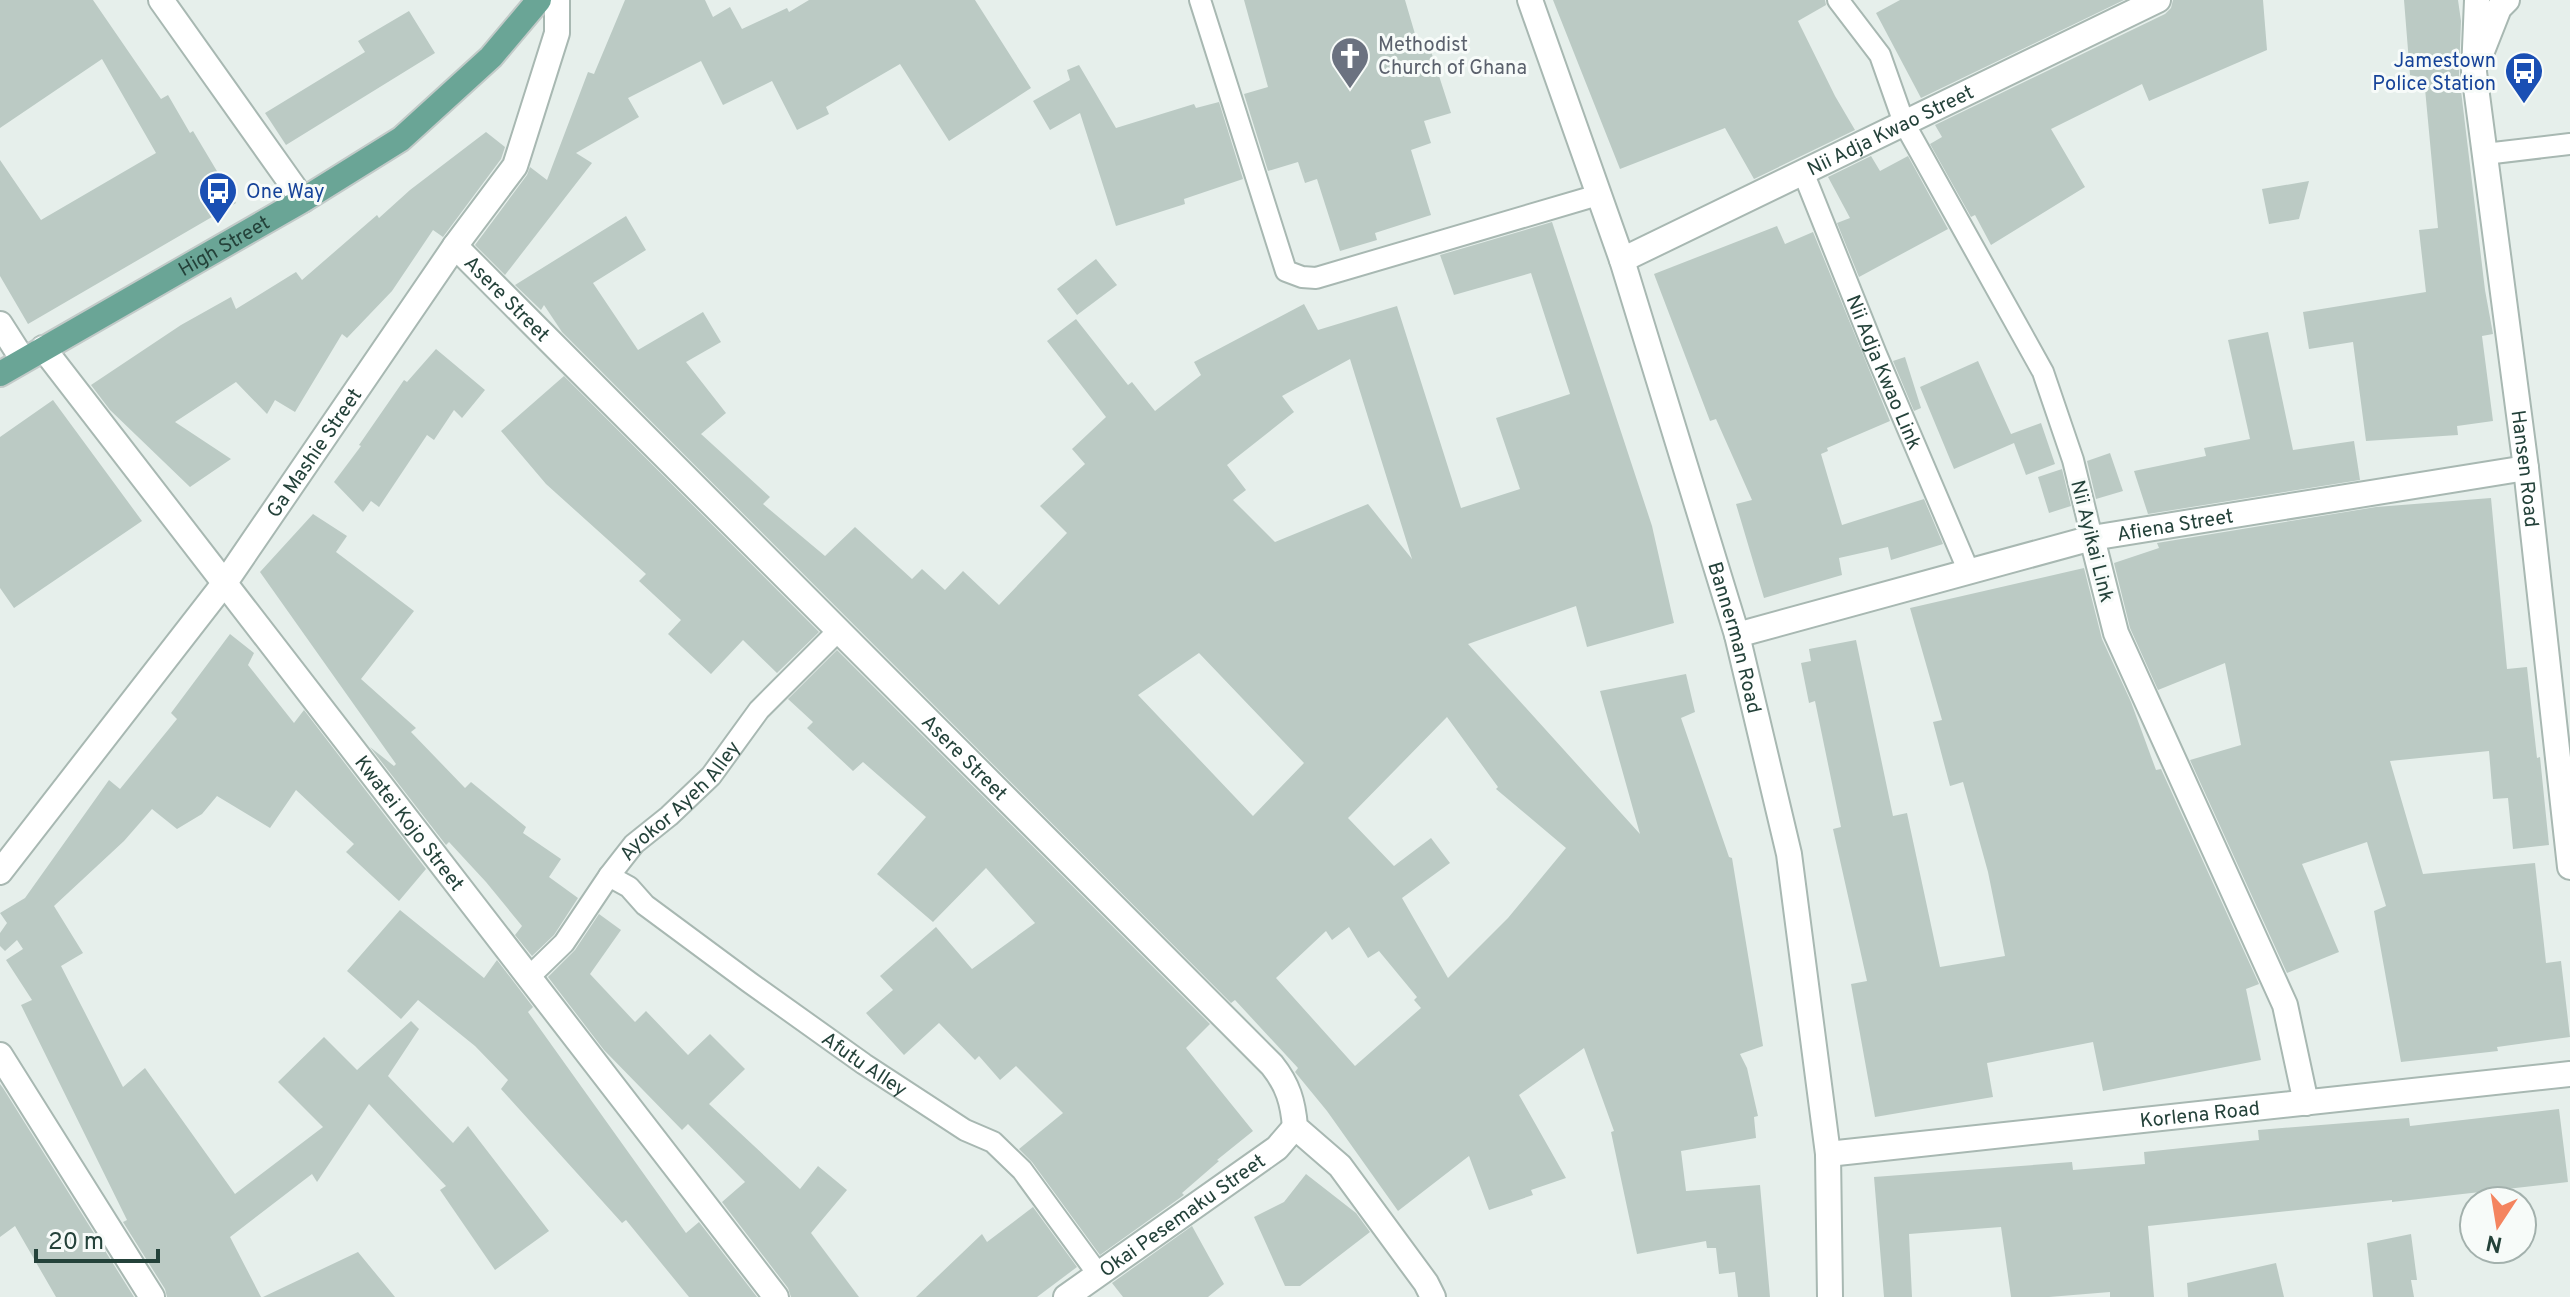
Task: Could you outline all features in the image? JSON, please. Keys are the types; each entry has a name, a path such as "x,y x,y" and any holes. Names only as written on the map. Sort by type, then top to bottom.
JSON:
{"main road":[{"name":"High Street","path":"0,374 303,200 401,139 491,57 539,0"}],"street":[{"path":"161,0 303,200"},
{"name":"Ga Mashie Street","path":"0,872 226,581 455,246 515,166 557,33 557,0"},
{"name":"Bannerman Road","path":"1530,0 1622,260 1737,635 1789,854 1828,1154 1830,1297"},
{"name":"Nii Adja Kwao Street","path":"1622,260 2158,0"},
{"name":"Hansen Road","path":"2477,0 2474,72 2526,468 2570,867"},
{"name":"Hansen Road","path":"2474,72 2499,8 2507,0"},
{"name":"Asere Street","path":"455,246 1272,1065 1286,1083 1293,1103 1295,1127"},
{"name":"Kwatei Kojo Street","path":"0,324 33,354 226,581 776,1297"},
{"name":"Afiena Street","path":"1737,635 2092,538 2526,468"},
{"name":"Nii Ayikai Link","path":"2092,538 2116,633 2285,1005 2306,1103"},
{"path":"0,1055 152,1297"},
{"name":"Korlena Road","path":"1828,1154 2570,1074"},
{"path":"1295,1127 1340,1166 1433,1297"},
{"name":"Okai Pesemaku Street","path":"1066,1297 1277,1148 1295,1127"}],"lane":[{"path":"1200,0 1286,271 1316,278 1598,195"},
{"name":"Nii Ayikai Link","path":"1838,0 1880,55 1904,123 2043,372 2073,460 2092,538"},
{"path":"2485,154 2570,144"},
{"name":"Nii Adja Kwao Link","path":"1803,172 1969,572"},
{"name":"Ayokor Ayeh Alley","path":"530,976 564,943 634,844 711,776 759,710 839,630"},
{"name":"Afutu Alley","path":"609,876 629,887 645,905 851,1055 965,1130 993,1142 1022,1170 1098,1274"}],"building":[{"path":"0,0 93,0 161,99 168,95 236,203 28,324 0,276 0,160 41,220 156,153 102,59 0,128"},
{"path":"625,0 705,0 713,17 730,7 742,29 787,8 789,12 809,0 975,0 1031,88 949,141 900,64 826,107 829,114 797,130 772,81 723,105 701,61 628,98 639,117 576,153 592,163 505,275 475,245 530,167 547,180 588,72 594,74"},
{"name":"Methodist Church of Ghana","path":"1244,0 1405,0 1420,51 1430,48 1451,113 1424,121 1431,143 1411,150 1431,215 1375,233 1377,240 1340,251 1317,179 1305,183 1298,162 1268,171 1244,94 1268,87"},
{"path":"1553,0 1825,0 1826,5 1798,21 1855,130 1754,179 1725,128 1620,169"},
{"path":"1900,0 2124,0 1921,98 1876,13"},
{"path":"2173,0 2263,0 2267,50 2149,101 2142,84 2051,129 2085,187 1991,245 1975,215 1971,217 1930,144 1942,137 1935,125 2165,14"},
{"path":"2404,0 2458,0 2461,21 2459,74 2493,334 2482,336 2493,421 2457,426 2458,435 2366,441 2353,342 2309,349 2303,312 2426,292 2419,230 2438,228 2424,78 2410,75"},
{"path":"409,11 435,53 286,145 265,113 365,52 358,41"},
{"path":"1079,65 1116,128 1194,104 1196,108 1219,102 1243,179 1184,199 1185,204 1116,226 1080,113 1050,130 1033,101 1070,80 1067,70"},
{"path":"486,132 505,147 501,159 443,237 433,230 392,291 347,338 342,334 295,412 275,400 267,414 236,382 175,422 231,459 190,487 110,410 91,385 181,325 231,297 236,309 296,272 302,280 377,215 379,218 410,190"},
{"path":"1871,156 1880,171 1908,156 1948,229 1859,277 1837,223 1850,218 1828,177"},
{"path":"2309,181 2299,219 2269,224 2262,189"},
{"path":"626,216 646,250 593,283 638,350 703,312 721,342 686,362 726,413 701,434 770,497 763,504 825,556 855,527 912,579 922,569 945,590 963,571 999,605 1067,533 1040,506 1085,464 1072,449 1106,417 1047,341 1076,319 1128,385 1132,382 1155,411 1201,375 1194,362 1304,304 1318,330 1397,306 1461,508 1520,489 1496,418 1570,394 1531,273 1454,295 1440,255 1552,222 1652,526 1674,623 1587,647 1576,606 1468,644 1640,834 1600,691 1686,674 1695,712 1681,718 1729,857 1732,858 1763,1046 1740,1054 1747,1068 1758,1116 1754,1117 1756,1138 1681,1151 1686,1191 1760,1185 1770,1297 1738,1297 1735,1272 1719,1274 1716,1248 1707,1248 1706,1241 1637,1254 1611,1132 1614,1131 1584,1048 1519,1095 1566,1178 1531,1190 1533,1195 1489,1210 1469,1156 1398,1211 1327,1111 1295,1072 1298,1068 1235,1000 1231,1003 562,332 544,305 541,310 515,285","holes":["1350,359 1412,559 1368,504 1275,542 1233,500 1246,490 1227,465 1294,412 1282,396","1199,653 1304,763 1253,816 1138,695","1447,717 1498,787 1496,789 1566,848 1508,918 1448,978 1402,898 1450,863 1431,838 1394,866 1348,818","1349,927 1368,958 1379,951 1417,997 1414,1000 1421,1008 1355,1066 1276,978 1326,931 1332,940"]},
{"path":"1777,226 1785,244 1813,232 1890,421 1827,448 1828,451 1821,454 1842,525 1924,499 1943,544 1891,560 1888,547 1839,558 1842,575 1764,598 1736,504 1752,500 1716,419 1710,421 1654,274"},
{"path":"1096,259 1117,285 1077,315 1057,289"},
{"path":"2268,332 2293,450 2354,441 2360,480 2148,514 2134,471 2206,456 2204,448 2250,439 2228,340"},
{"path":"436,349 485,390 462,418 454,410 434,440 427,435 379,507 371,501 363,512 334,482 404,380 407,382"},
{"path":"1905,357 1921,408 1914,411 1893,361"},
{"path":"1978,361 2011,434 2041,423 2055,464 2026,475 2014,443 1954,469 1920,387"},
{"path":"564,376 819,632 777,673 743,640 711,674 668,634 681,620 639,581 646,574 546,484 501,431"},
{"path":"53,400 142,521 14,608 0,588 0,437"},
{"path":"2110,453 2123,491 2096,499 2087,461"},
{"path":"2062,469 2071,506 2049,513 2038,477"},
{"path":"2491,498 2507,669 2527,667 2549,845 2513,849 2508,798 2493,799 2489,751 2390,761 2423,874 2535,863 2546,963 2561,961 2570,1037 2497,1047 2498,1051 2401,1062 2374,911 2386,906 2367,842 2302,864 2339,952 2287,973 2190,760 2241,745 2225,663 2158,690 2130,628 2114,563 2159,548 2157,543 2376,507"},
{"path":"313,514 347,536 336,552 414,611 361,679 416,728 411,732 465,788 471,782 526,827 523,833 561,859 549,877 578,898 554,935 532,956 515,935 522,926 449,842 446,845 370,747 394,766 396,764 260,572"},
{"path":"2084,568 2102,639 2131,702 2156,770 2161,769 2259,984 2246,989 2261,1060 2103,1091 2093,1042 1987,1063 1993,1097 1875,1117 1851,984 1867,981 1833,829 1841,827 1815,701 1809,703 1801,663 1811,661 1809,649 1856,640 1893,816 1907,813 1940,967 2005,956 1988,872 1963,782 1950,786 1933,722 1942,720 1910,608"},
{"path":"230,634 254,653 248,665 294,723 304,710 426,869 399,901 346,852 354,844 296,790 270,828 217,796 202,814 177,829 152,809 124,841 54,906 83,953 61,966 123,1087 145,1068 235,1194 323,1127 278,1082 324,1037 357,1070 411,1021 419,1029 388,1076 453,1143 468,1126 549,1231 495,1270 440,1190 446,1186 369,1104 317,1182 312,1174 230,1237 261,1297 167,1297 123,1222 127,1220 21,1005 32,1000 6,960 23,949 17,940 5,951 0,946 0,933 7,923 0,913 25,898 109,780 120,789 177,719 171,713"},
{"path":"837,650 1210,1024 1186,1048 1253,1131 1217,1160 1182,1193 1184,1195 1100,1255 1032,1162 1019,1149 1063,1113 1016,1066 1000,1080 979,1056 975,1060 939,1023 904,1055 866,1013 893,990 880,976 936,927 972,969 1035,923 986,868 933,922 877,874 926,817 863,762 853,771 807,728 813,722 788,699"},
{"path":"400,910 484,978 497,960 533,1007 528,1012 686,1233 699,1222 757,1297 689,1297 626,1220 622,1223 501,1089 508,1080 475,1046 418,1000 401,1019 347,971"},
{"path":"599,914 621,930 590,974 635,1022 646,1011 688,1055 710,1034 745,1069 709,1104 800,1189 818,1166 847,1190 811,1233 859,1297 791,1297 788,1288 722,1202 745,1182 688,1124 682,1130 604,1050 548,977 575,950"},
{"path":"0,1084 134,1297 56,1297 15,1226 0,1237"},
{"path":"2559,1109 2568,1182 2538,1185 2458,1185 2458,1194 2148,1226 2154,1297 2110,1297 2110,1292 2011,1297 2001,1227 1909,1234 1912,1297 1884,1297 1874,1177 2072,1162 2073,1170 2145,1164 2144,1152 2259,1140 2258,1130 2409,1118 2410,1126"},
{"path":"1306,1174 1356,1213 1370,1232 1300,1286 1285,1286 1254,1217 1284,1202"},
{"path":"1033,1207 1077,1267 1037,1297 916,1297 982,1234 987,1242"},
{"path":"1192,1226 1224,1284 1208,1297 1123,1297 1112,1283"},
{"path":"2411,1234 2417,1280 2411,1280 2414,1297 2373,1297 2367,1243"},
{"path":"358,1252 395,1297 263,1297"},
{"path":"2276,1263 2284,1297 2188,1297 2187,1283"}],"place":[{"name":"Methodist Church of Ghana","path":"1350,90"},
{"name":"Jamestown Police Station","path":"2524,105"},
{"name":"One Way","path":"218,225"}]}
